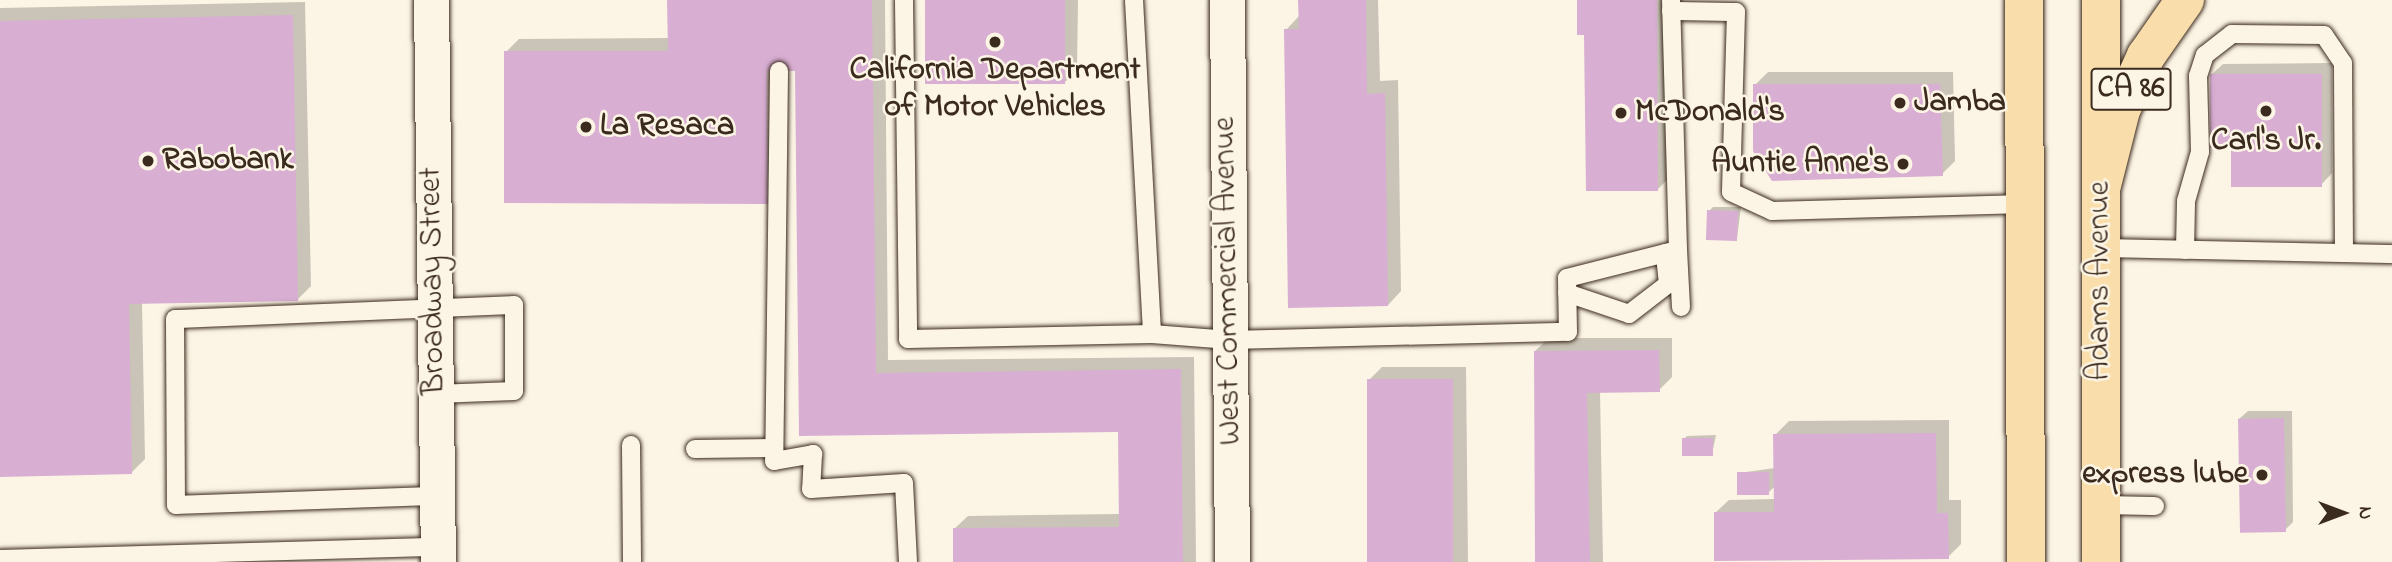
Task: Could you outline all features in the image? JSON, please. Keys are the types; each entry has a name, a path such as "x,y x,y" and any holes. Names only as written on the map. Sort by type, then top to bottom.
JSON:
{"main road":[{"path":"2024,0 2026,562"},
{"name":"Adams Avenue","path":"2101,0 2101,562"},
{"name":"CA 86","path":"2101,189 2126,99 2172,12 2185,0"}],"street":[{"name":"Broadway Street","path":"431,0 438,554"},
{"name":"West Commercial Avenue","path":"1227,0 1232,562"}],"lane":[{"path":"904,0 908,339 1152,334 1230,340 1568,332 1567,286"},
{"path":"1134,0 1152,334"},
{"path":"1567,286 1629,314 1668,284 1671,251 1671,6 1735,6 1731,192 1772,211 2025,204"},
{"path":"2185,250 2186,201 2200,152 2198,76 2206,55 2232,34 2324,35 2343,63 2344,253"},
{"path":"779,71 774,461 813,454 811,489 904,483 908,562"},
{"path":"2101,248 2392,254"},
{"path":"1567,286 1671,251"},
{"path":"1671,251 1681,307"},
{"path":"436,394 514,391 514,305 175,318 176,505 437,496"},
{"path":"631,445 632,562"},
{"path":"695,449 774,448"},
{"path":"2101,505 2155,506"},
{"path":"0,559 438,554"}],"building":[{"path":"667,0 872,0 876,373 1181,369 1183,562 953,562 953,528 1119,527 1118,432 799,436 795,71 767,71 768,204 504,203 504,51 668,51"},
{"name":"California Department of Motor Vehicles","path":"925,0 1065,0 1065,84 925,84"},
{"path":"1298,0 1366,0 1367,94 1385,93 1388,306 1288,308 1284,29 1299,29"},
{"name":"McDonald's","path":"1577,0 1657,0 1658,191 1586,191 1584,35 1577,35"},
{"name":"Rabobank","path":"293,15 298,301 129,304 132,474 0,477 0,21"},
{"name":"Carl's Jr.","path":"2210,74 2322,74 2322,187 2231,187 2231,148 2210,148"},
{"path":"1753,84 1940,84 1943,176 1772,181 1753,151"},
{"path":"1707,210 1738,211 1737,241 1706,240"},
{"path":"1659,350 1660,392 1587,393 1590,562 1535,562 1534,351"},
{"path":"1367,379 1453,379 1453,562 1367,562"},
{"name":"express lube","path":"2284,418 2286,532 2240,533 2238,419"},
{"path":"1936,433 1937,513 1948,513 1949,559 1714,561 1714,512 1774,512 1773,434"},
{"path":"1682,438 1713,438 1713,456 1682,456"},
{"path":"1737,472 1769,472 1769,495 1737,495"}],"place":[{"name":"California Department of Motor Vehicles","path":"995,42"},
{"name":"Jamba","path":"1900,103"},
{"name":"Carl's Jr.","path":"2266,111"},
{"name":"McDonald's","path":"1621,113"},
{"name":"La Resaca","path":"586,127"},
{"name":"Rabobank","path":"148,161"},
{"name":"Auntie Anne's","path":"1903,164"},
{"name":"express lube","path":"2262,475"}]}
